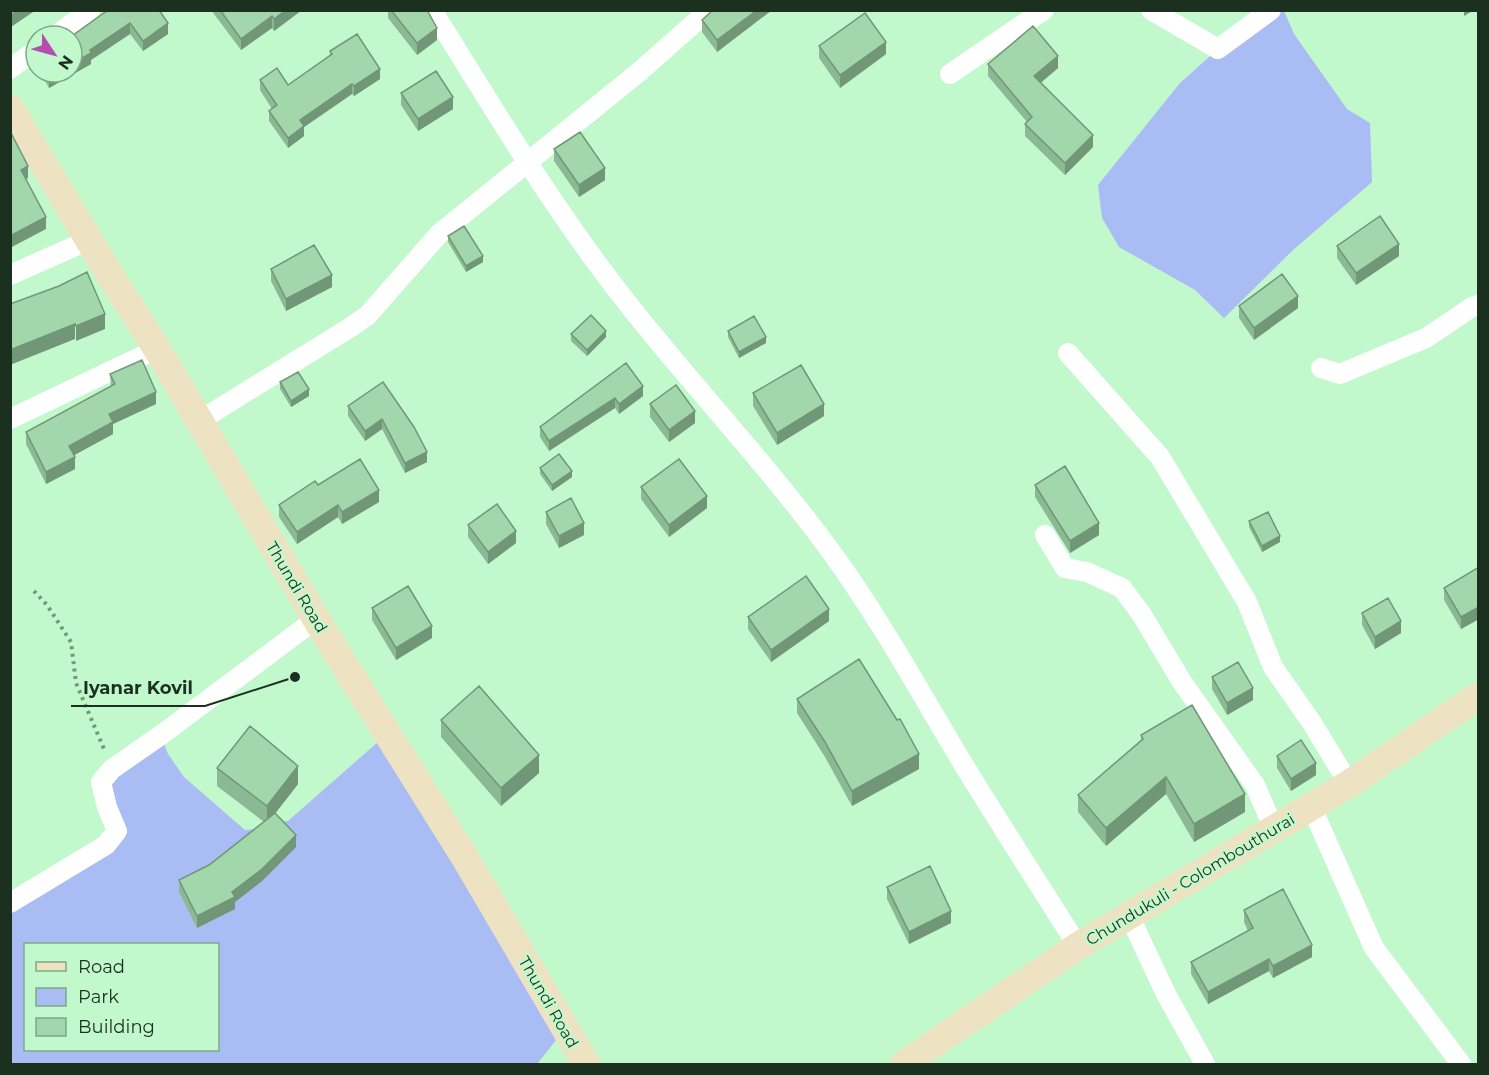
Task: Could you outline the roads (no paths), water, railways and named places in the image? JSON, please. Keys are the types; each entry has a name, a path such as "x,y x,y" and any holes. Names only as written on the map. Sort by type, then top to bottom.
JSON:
{"main road":[{"name":"Thundi Road","path":"11,110 157,349 316,619 464,856 586,1065"},
{"name":"Chundukuli - Colombouthurai","path":"904,1065 1078,946 1349,784 1479,696"}],"street":[{"path":"71,24 90,10"},
{"path":"432,10 527,163 592,257 676,362 759,460 832,553 885,632 963,763 1078,946"},
{"path":"950,74 1044,10"},
{"path":"1151,10 1218,49 1271,10"},
{"path":"199,421 368,315 439,234 639,72 708,11"},
{"path":"10,69 24,59"},
{"path":"10,275 89,240"},
{"path":"1321,368 1341,374 1426,338 1472,307 1479,305"},
{"path":"10,419 157,349"},
{"path":"1068,353 1160,457 1247,602 1273,668 1312,723 1349,784"},
{"path":"1045,535 1065,568 1088,572 1122,588 1142,615 1182,682 1254,785 1274,828"},
{"path":"10,903 106,845 117,831 107,807 101,782 112,770 316,619"},
{"path":"1311,806 1374,948 1461,1065"},
{"path":"1129,915 1166,994 1205,1065"}],"place":[{"name":"Iyanar Kovil","path":"295,677"}]}
